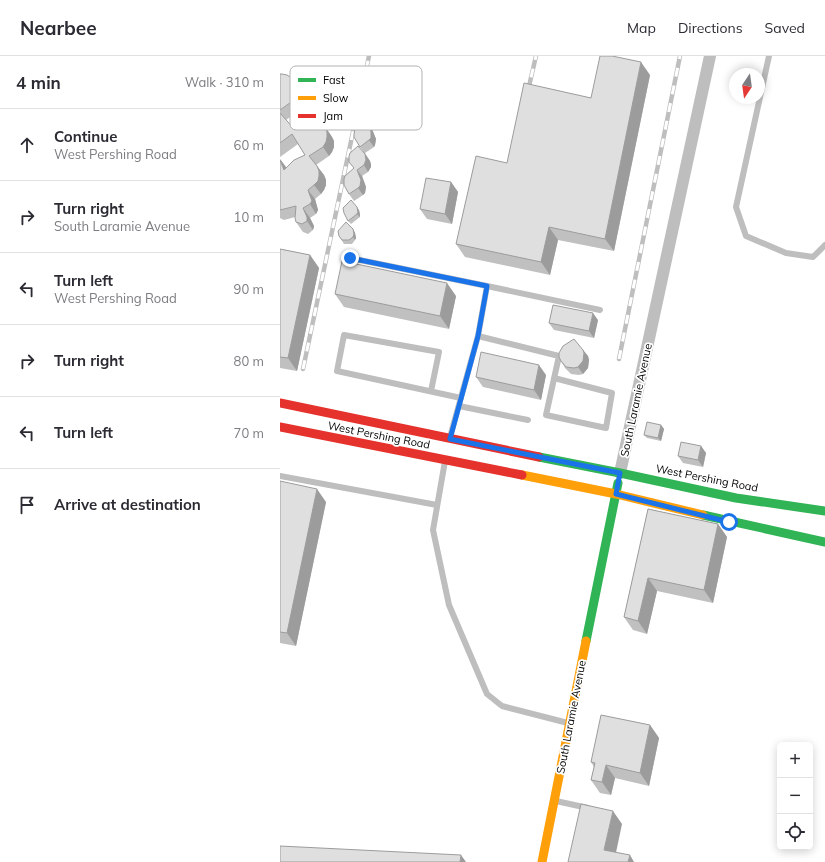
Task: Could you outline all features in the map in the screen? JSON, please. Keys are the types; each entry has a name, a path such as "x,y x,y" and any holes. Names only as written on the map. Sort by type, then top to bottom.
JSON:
{"main road":[{"name":"West Pershing Road","path":"280,403 447,450 616,494 729,522 825,542"},
{"name":"West Pershing Road","path":"280,427 620,473 736,498 825,511"},
{"name":"South Laramie Avenue","path":"542,862 620,473"}],"street":[{"name":"South Laramie Avenue","path":"620,473 710,56"}],"lane":[{"path":"770,56 736,207 746,236 786,254 813,257 825,245"},
{"path":"350,258 600,310"},
{"path":"487,286 478,336 447,450 433,530 448,605 487,694 502,706 570,723"},
{"path":"431,391 439,352 344,335 337,371 461,398"},
{"path":"478,336 559,356 554,378 546,415 606,428 612,393 554,378"},
{"path":"459,406 528,420"},
{"path":"280,476 437,505"},
{"path":"554,801 594,809"}],"building":[{"path":"600,56 612,56 641,62 605,239 549,227 541,262 456,244 476,156 507,163 524,83 591,98"},
{"path":"280,74 290,77 290,103 280,110"},
{"path":"280,113 290,124 290,130 326,130 327,132 326,142 323,147 309,156 317,166 319,176 318,181 308,190 312,201 303,208 307,221 302,224 296,222 296,206 280,210 280,160 284,170 294,160 305,155 292,134 280,143"},
{"path":"355,130 370,130 371,138 360,147 354,137"},
{"path":"358,146 365,154 366,160 364,165 357,170 361,180 360,186 349,194 344,185 344,179 345,176 354,168 349,162 349,156 350,153"},
{"path":"426,178 451,182 445,214 420,209"},
{"path":"351,200 357,207 358,212 348,221 343,208"},
{"path":"346,222 353,229 354,234 349,240 342,240 338,231"},
{"path":"280,249 310,255 288,358 280,357"},
{"path":"342,261 447,283 440,316 335,294"},
{"path":"553,305 593,313 589,331 549,323"},
{"path":"574,339 583,350 583,361 578,367 566,367 559,357 559,353 563,346"},
{"path":"481,352 539,365 534,390 476,377"},
{"path":"647,422 661,425 658,438 644,435"},
{"path":"681,442 701,446 698,460 678,456"},
{"path":"280,481 317,489 287,633 280,632"},
{"path":"648,509 718,524 704,590 648,578 638,621 624,617"},
{"path":"601,715 650,725 640,773 606,765 602,782 591,780 595,763 591,762"},
{"path":"581,804 613,811 604,850 630,855 628,862 568,862"},
{"path":"280,846 461,855 460,862 280,862"}],"railway":[{"path":"367,66 369,56"},
{"path":"527,95 536,56"},
{"path":"619,359 680,56"},
{"path":"303,369 353,130"}],"traffic: fast":[{"path":"539,457 736,498 825,511"},
{"path":"586,641 618,483"},
{"path":"703,515 825,542"}],"traffic: slow":[{"path":"522,475 616,494 703,515"},
{"path":"542,862 586,641"}],"traffic: jam":[{"path":"280,403 539,457"},
{"path":"280,427 522,475"}],"route":[{"path":"350,258 487,286 478,336 450,439 620,473 616,494 729,522"}]}
